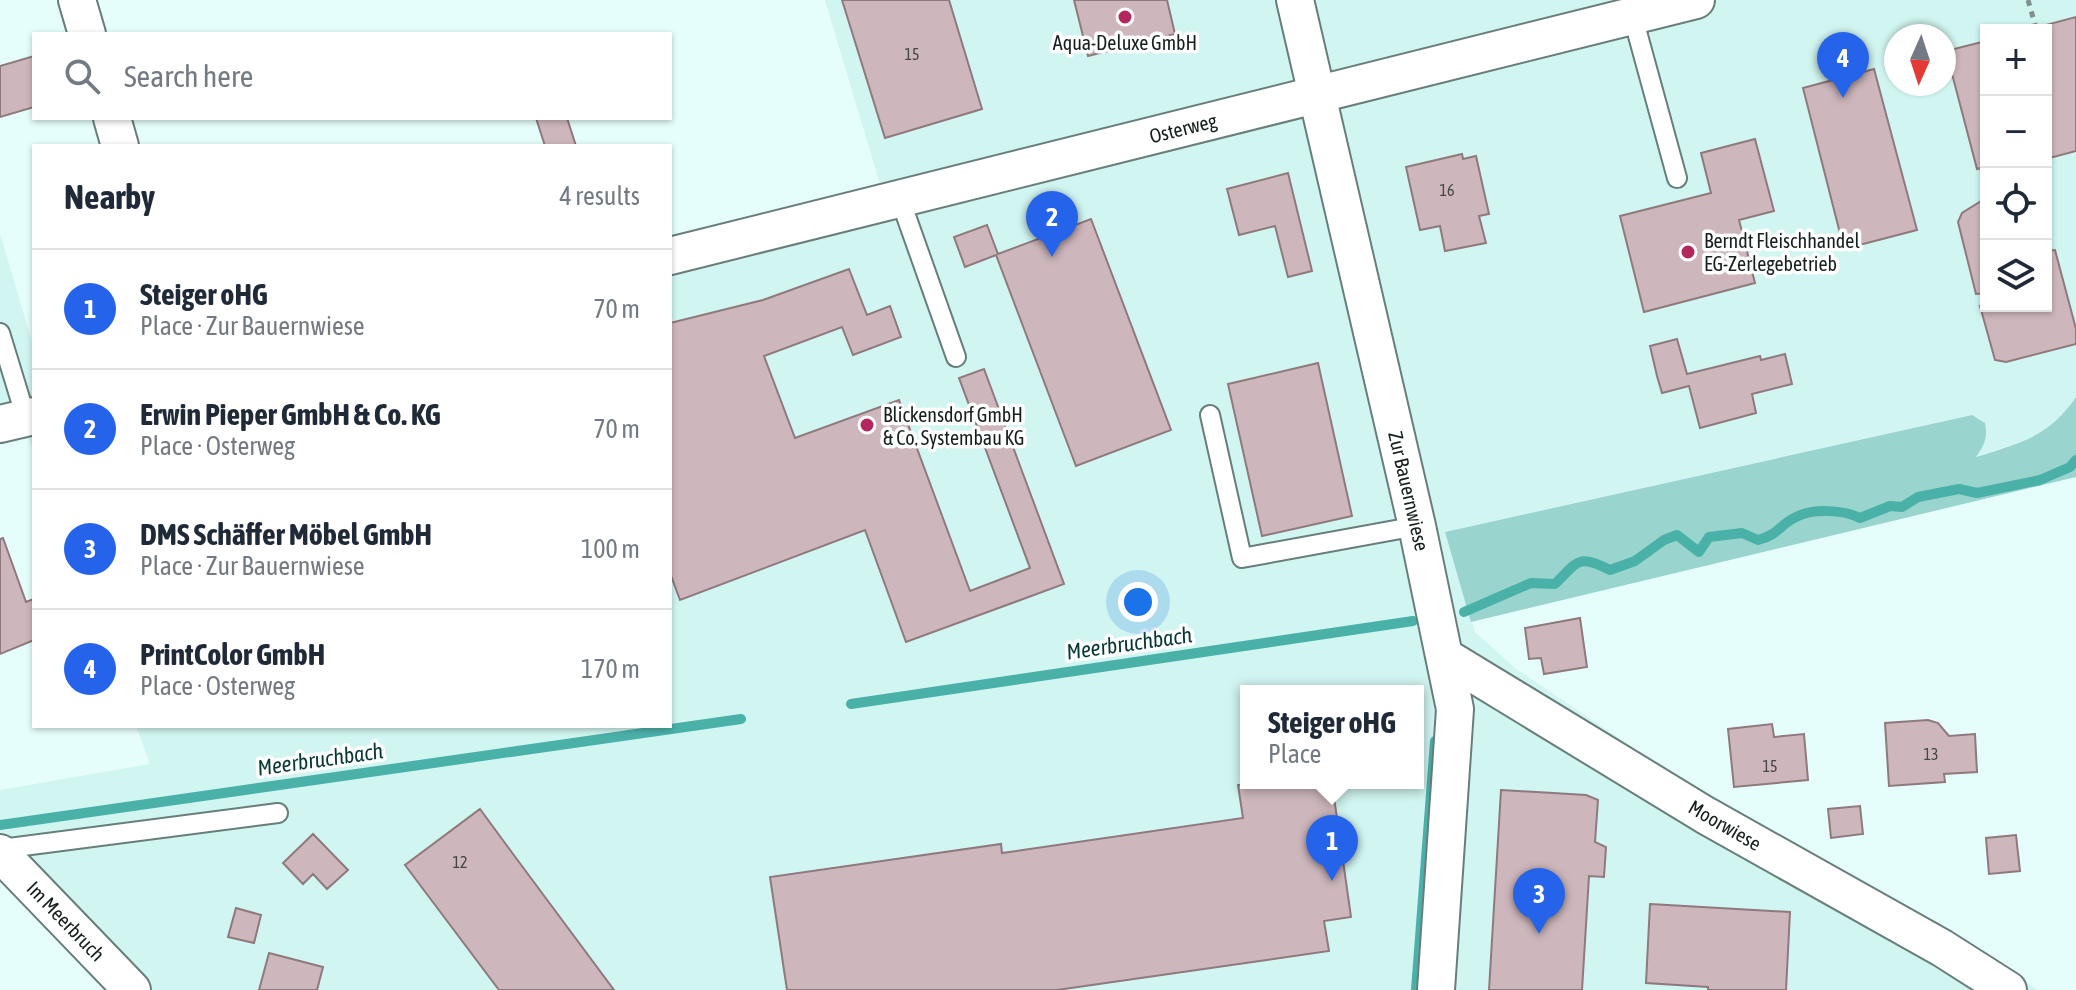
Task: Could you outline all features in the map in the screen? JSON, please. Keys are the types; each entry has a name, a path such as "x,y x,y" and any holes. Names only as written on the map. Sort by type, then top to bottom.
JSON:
{"street":[{"path":"77,0 86,32"},
{"name":"Zur Bauernwiese","path":"1295,0 1417,526 1455,709 1436,990"},
{"name":"Osterweg","path":"672,256 1315,95 1630,8 1696,0"},
{"path":"113,120 119,144"},
{"name":"Moorwiese","path":"1444,656 1705,815 1942,948 2008,990"},
{"name":"Im Meerbruch","path":"0,851 132,990"}],"lane":[{"path":"1630,8 1677,178"},
{"path":"900,199 956,357"},
{"path":"0,333 20,419"},
{"path":"1210,415 1242,558 1417,526"},
{"path":"0,851 278,813"}],"path":[{"path":"2028,0 2035,24"}],"shaded area":[{"path":"825,0 2076,0 2076,397 2064,416 2037,437 1953,464 1971,415 1445,532 1475,632 1515,668 1713,802 1949,935 2038,990 114,990 0,871 0,790 150,764 137,728 672,728 672,240 880,184"},
{"path":"0,233 32,342 32,448 16,405 0,409"},
{"path":"2076,397 2076,477 1471,622 1445,532 1972,415 1985,423 1986,429 1985,442 1976,457 2044,430"}],"building":[{"path":"842,0 949,0 982,109 885,138"},
{"name":"Aqua-Deluxe GmbH","path":"1074,0 1167,0 1175,34 1088,56"},
{"path":"2076,17 2076,151 2052,157 2052,24"},
{"path":"1980,42 1980,168 1977,169 1956,89 1956,48"},
{"path":"32,57 32,108 0,117 0,66"},
{"path":"1874,69 1917,230 1844,249 1803,88"},
{"path":"537,120 568,120 575,144 544,144"},
{"name":"Berndt Fleischhandel EG-Zerlegebetrieb","path":"1755,139 1774,211 1739,220 1755,283 1644,312 1620,216 1711,193 1701,153"},
{"path":"1462,154 1463,159 1476,156 1489,214 1479,216 1486,243 1445,251 1440,226 1420,230 1406,167"},
{"path":"1288,173 1312,271 1288,277 1275,226 1239,235 1227,189"},
{"path":"1980,202 1980,294 1976,294 1958,222 1962,213"},
{"path":"1091,219 1171,430 1076,466 996,255 965,267 954,237 987,225 998,254"},
{"path":"2052,250 2055,250 2076,329 2076,344 2006,362 1995,360 1982,312 2052,312"},
{"path":"849,269 867,315 890,306 901,337 853,355 842,327 764,356 795,438 899,400 970,591 1030,568 959,378 984,369 1064,584 906,642 865,530 680,600 672,578 672,323 763,300"},
{"path":"1677,339 1687,374 1760,356 1761,360 1785,354 1792,384 1752,394 1756,413 1700,428 1689,386 1662,393 1657,376 1650,346"},
{"path":"1318,363 1352,516 1262,536 1228,384"},
{"path":"3,538 26,602 32,600 32,641 0,654 0,539"},
{"path":"1580,618 1587,667 1544,674 1541,658 1529,659 1525,628"},
{"path":"1928,720 1938,723 1949,736 1975,734 1977,772 1944,774 1945,782 1889,786 1885,723"},
{"path":"1772,724 1774,737 1804,734 1808,780 1734,787 1728,729"},
{"path":"1238,785 1240,789 1333,789 1351,917 1324,921 1329,951 1057,990 787,990 770,877 1001,844 1002,853 1243,818"},
{"path":"1501,790 1586,795 1598,800 1595,842 1606,847 1604,877 1589,876 1582,990 1489,990"},
{"path":"1860,806 1863,834 1831,838 1828,809"},
{"path":"480,809 614,990 499,990 405,865"},
{"path":"313,834 348,870 327,889 313,874 303,884 283,863"},
{"path":"2016,835 2020,871 1989,874 1986,838"},
{"path":"1650,904 1790,912 1786,990 1708,990 1708,987 1646,983"},
{"path":"236,908 261,915 254,943 228,937"},
{"path":"269,953 323,967 317,990 259,990"}],"waterway":[{"name":"Meerbruchbach","path":"1464,612 1531,583 1555,584 1579,562 1591,562 1610,570 1635,561 1664,540 1677,535 1699,552 1709,537 1742,533 1758,540 1771,535 1790,520 1811,512 1846,513 1860,518 1890,506 1902,507 1918,497 1959,489 1977,493 2040,480 2070,467 2076,460"},
{"name":"Meerbruchbach","path":"851,704 1413,621"},
{"name":"Meerbruchbach","path":"0,825 741,719"},
{"path":"1416,990 1435,741"}],"place":[{"name":"Aqua-Deluxe GmbH","path":"1125,17"},
{"name":"PrintColor GmbH","path":"1843,98"},
{"name":"Berndt Fleischhandel EG-Zerlegebetrieb","path":"1688,252"},
{"name":"Erwin Pieper GmbH & Co. KG","path":"1052,257"},
{"name":"Blickensdorf GmbH & Co. Systembau KG","path":"867,425"},
{"name":"Steiger oHG","path":"1332,881"},
{"name":"DMS Schäffer Möbel GmbH","path":"1539,934"}]}
